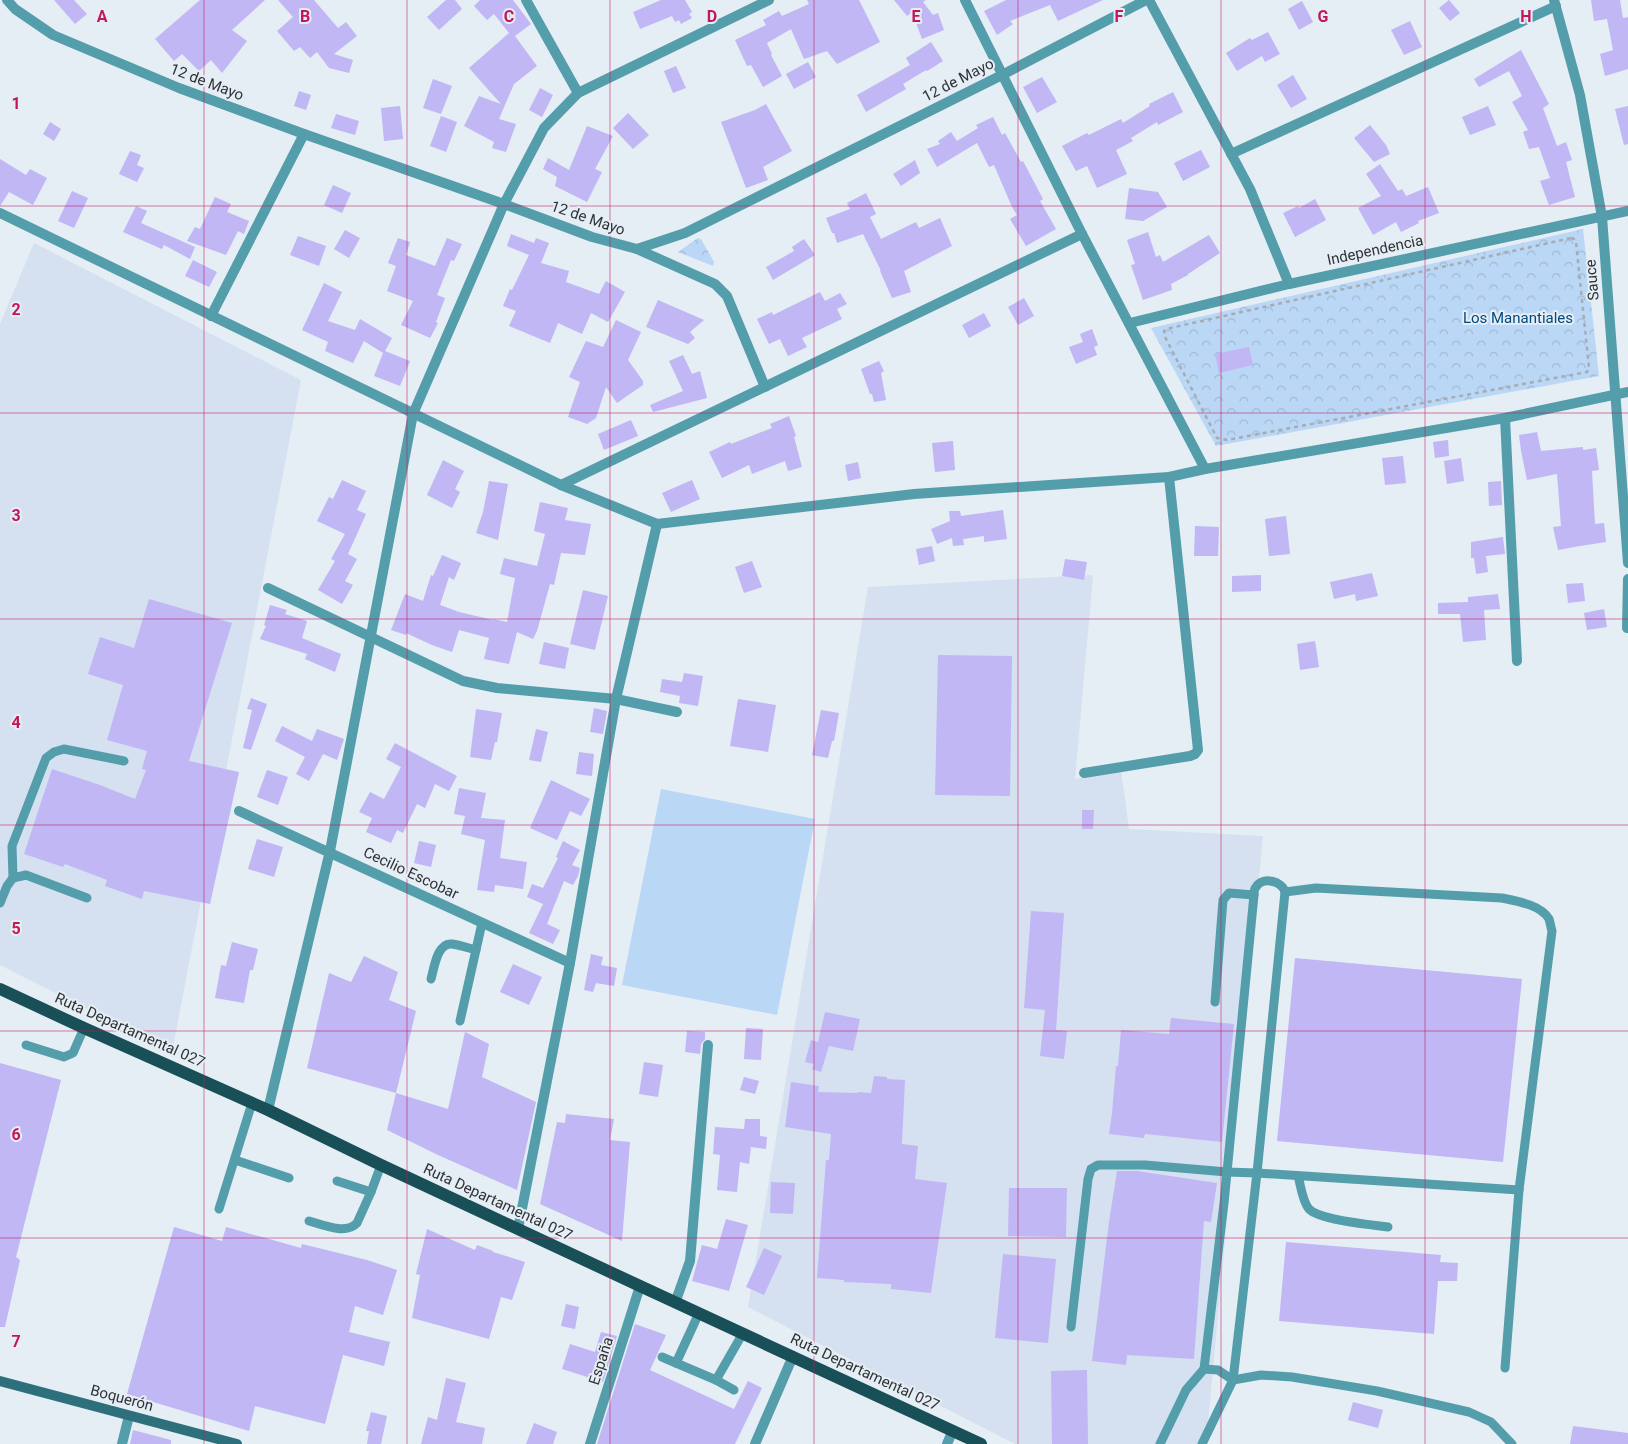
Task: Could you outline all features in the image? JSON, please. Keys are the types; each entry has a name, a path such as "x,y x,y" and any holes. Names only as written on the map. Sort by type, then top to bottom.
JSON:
{"main road":[{"name":"Ruta Departamental 027","path":"0,988 84,1028 268,1110 381,1165 981,1444"}],"street":[{"name":"12 de Mayo","path":"8,0 15,9 53,35 178,88 592,237 637,249 685,233 1148,0"},
{"path":"526,0 578,93"},
{"path":"268,1110 330,852 413,414 504,204 544,128 578,93 769,0"},
{"path":"964,0 1082,234 1205,469"},
{"path":"1148,0 1250,190 1289,284"},
{"path":"1231,154 1555,3"},
{"name":"Sauce","path":"1555,3 1580,95 1602,217 1628,563"},
{"path":"211,316 304,134"},
{"name":"Independencia","path":"1130,323 1289,284 1628,211"},
{"path":"0,213 561,485 656,524 914,494 1169,477 1205,469 1505,418 1628,392"},
{"path":"561,485 1082,234"},
{"path":"637,249 715,284 727,296 765,387"},
{"path":"1505,418 1517,661"},
{"path":"1084,773 1190,756 1198,750 1169,477"},
{"path":"518,1229 570,963 616,699 656,524"},
{"path":"1627,628 1628,579"},
{"path":"268,588 463,681 497,688 616,699 677,712"},
{"name":"Cecilio Escobar","path":"238,811 570,963"},
{"path":"675,1302 690,1261 708,1045"},
{"name":"España","path":"590,1444 640,1286"},
{"path":"755,1444 793,1356"},
{"name":"Boquerón","path":"0,1381 237,1444"},
{"path":"122,1444 129,1416"},
{"path":"947,1444 954,1430"}],"lane":[{"path":"0,903 7,886 13,878 12,846 46,758 54,752 64,749 124,761"},
{"path":"13,878 26,875 87,898"},
{"path":"1160,1444 1186,1390 1204,1369 1227,1172 1254,895 1256,886 1268,881 1280,884 1284,887 1285,892 1257,1173 1233,1380 1202,1444"},
{"path":"1285,892 1316,888 1502,898 1526,903 1539,910 1548,919 1552,931 1519,1190 1504,1368"},
{"path":"1214,1002 1223,900 1230,893 1254,895"},
{"path":"460,1020 482,923"},
{"path":"431,979 439,952 444,946 450,943 476,950"},
{"path":"26,1045 64,1056 74,1053 84,1028"},
{"path":"219,1209 252,1103"},
{"path":"235,1160 289,1178"},
{"path":"309,1222 340,1229 348,1229 354,1226 371,1192 381,1165"},
{"path":"1071,1327 1088,1179 1091,1170 1098,1165 1145,1165 1227,1172 1519,1190"},
{"path":"1298,1176 1304,1198 1310,1210 1325,1217 1388,1227"},
{"path":"336,1181 371,1192"},
{"path":"676,1363 699,1313"},
{"path":"716,1380 743,1333"},
{"path":"662,1357 716,1380 734,1390"},
{"path":"1204,1369 1218,1370 1233,1380 1262,1375 1292,1376 1377,1391 1469,1412 1491,1422 1512,1444"}],"path":[{"path":"1574,238 1576,242 1589,368 1587,372 1236,439 1220,440 1216,438 1164,335 1166,329 1574,238"}],"shaded area":[{"path":"34,243 301,380 172,1052 0,965 0,324"},
{"path":"1093,575 1075,779 1121,770 1129,829 1263,836 1206,1444 1015,1444 748,1307 868,587"}],"green space":[{"name":"Los Manantiales","path":"1583,229 1599,376 1216,446 1151,328"},
{"path":"698,238 701,239 714,262 713,266 678,252"},
{"path":"661,789 815,819 777,1015 622,985"}],"building":[{"path":"54,0 74,0 87,14 75,24"},
{"path":"200,0 265,0 232,30 247,41 222,73 211,60 199,71 182,54 174,61 155,39"},
{"path":"278,0 314,0 338,28 346,22 357,36 334,54 353,60 349,73 329,68 317,52 310,58 300,47 294,51 277,31 293,17"},
{"path":"446,0 455,0 462,9 439,30 427,17"},
{"path":"480,0 513,0 531,24 515,36 537,66 514,84 499,119 516,124 506,152 492,148 494,142 464,126 479,96 501,104 469,68 509,33 494,14 487,20 474,6"},
{"path":"661,0 685,0 692,12 689,14 692,18 681,24 679,20 675,22 672,16 640,29 633,12"},
{"path":"807,0 859,0 880,42 837,64 827,51 804,59 791,29 767,43 782,76 763,87 751,65 747,66 735,40 766,25 763,20 779,11 782,16 809,4"},
{"path":"894,0 926,0 923,2 933,15 938,13 944,30 922,39 912,12 907,16"},
{"path":"1006,0 1103,0 1058,21 1050,5 1010,21 1013,24 997,35 984,11"},
{"path":"1449,0 1460,13 1450,21 1439,8"},
{"path":"1591,0 1620,0 1623,18 1628,17 1628,69 1605,76 1600,54 1613,50 1607,19 1594,21"},
{"path":"1302,1 1313,22 1299,30 1288,9"},
{"path":"1410,21 1422,47 1404,55 1391,30"},
{"path":"1268,32 1280,54 1265,62 1262,56 1237,71 1226,53 1250,38 1252,40"},
{"path":"931,42 943,61 903,84 906,89 866,112 857,95 910,65 906,58"},
{"path":"1521,50 1549,104 1543,108 1557,146 1566,142 1572,160 1566,162 1575,197 1549,205 1540,181 1550,178 1539,147 1529,149 1523,132 1528,130 1512,102 1522,96 1509,71 1479,87 1474,79"},
{"path":"808,62 816,77 794,89 786,74"},
{"path":"676,66 686,88 673,93 664,71"},
{"path":"1293,75 1307,99 1291,108 1277,85"},
{"path":"1042,77 1057,102 1037,113 1023,87"},
{"path":"433,79 452,86 441,114 423,108"},
{"path":"540,88 553,95 542,117 529,110"},
{"path":"299,91 311,95 306,110 294,106"},
{"path":"1173,92 1183,112 1158,125 1157,122 1131,138 1133,141 1116,150 1127,174 1097,188 1087,166 1076,171 1062,146 1121,119 1123,123 1150,106 1149,104"},
{"path":"766,104 792,151 763,167 768,180 746,188 721,122"},
{"path":"400,106 403,139 384,141 381,108"},
{"path":"1488,106 1496,125 1470,135 1462,117"},
{"path":"1628,106 1628,144 1624,145 1615,109"},
{"path":"628,113 649,135 633,149 613,128"},
{"path":"336,114 359,121 355,135 331,128"},
{"path":"441,116 457,122 446,152 430,146"},
{"path":"993,117 1002,135 1005,133 1021,162 1023,161 1043,199 1040,201 1056,229 1026,246 1010,219 1017,215 994,165 989,167 977,143 937,167 927,149 940,144 938,141 951,132 957,141 978,128 976,125"},
{"path":"50,122 61,129 54,141 43,134"},
{"path":"1370,125 1386,145 1390,154 1374,162 1354,138"},
{"path":"587,126 613,136 595,169 602,172 587,202 555,186 557,177 543,169 548,158 569,170"},
{"path":"1201,150 1210,167 1183,181 1174,163"},
{"path":"130,151 141,155 137,165 144,168 137,182 119,174"},
{"path":"0,159 26,175 30,169 47,178 33,205 9,192 0,206"},
{"path":"915,160 920,173 901,186 893,174"},
{"path":"1380,164 1398,191 1402,189 1406,196 1428,187 1439,213 1418,221 1419,223 1401,232 1396,222 1373,235 1358,208 1381,196 1366,174"},
{"path":"333,185 351,193 342,213 324,205"},
{"path":"1129,188 1158,192 1167,207 1143,221 1125,219"},
{"path":"72,191 88,198 74,228 58,221"},
{"path":"866,193 876,214 870,217 881,239 916,222 919,228 940,218 952,246 904,271 911,292 892,298 863,234 837,243 834,233 832,233 826,218 850,209 847,203"},
{"path":"215,197 231,204 227,212 249,221 244,234 238,231 226,255 187,241 195,227 200,229"},
{"path":"1315,199 1326,220 1295,237 1283,213 1298,206 1299,208"},
{"path":"136,206 147,211 141,223 195,247 190,259 164,245 162,249 123,232"},
{"path":"345,230 360,238 349,258 334,249"},
{"path":"1148,232 1156,257 1160,255 1163,262 1209,235 1220,253 1171,284 1172,290 1143,300 1131,265 1135,264 1127,240"},
{"path":"511,234 534,243 536,238 549,243 541,263 569,271 566,282 599,294 606,281 625,292 608,322 591,313 582,334 558,323 550,343 509,326 516,311 503,306 529,255 507,246"},
{"path":"298,236 326,246 319,266 290,255"},
{"path":"398,238 410,242 406,255 435,266 447,238 462,244 454,261 451,260 437,295 445,298 436,322 438,323 430,338 401,325 413,301 387,291 396,266 388,263"},
{"path":"804,239 815,255 773,280 766,267 794,251 792,247"},
{"path":"193,260 217,272 209,287 185,276"},
{"path":"324,283 342,292 328,321 355,330 360,319 392,338 385,351 410,361 400,386 374,376 383,353 364,341 353,363 325,351 328,342 302,330"},
{"path":"820,292 825,301 840,293 847,304 837,309 842,319 802,338 807,347 788,356 780,339 769,344 757,319 772,312 773,315"},
{"path":"1024,298 1034,316 1018,325 1008,307"},
{"path":"658,300 704,320 690,332 695,338 688,344 646,327"},
{"path":"984,313 991,326 969,338 962,325"},
{"path":"616,320 641,332 628,360 643,381 643,385 617,403 606,387 596,418 587,424 568,417 580,382 569,377 586,341 603,347"},
{"path":"1092,329 1098,345 1094,347 1097,355 1076,364 1069,347 1083,342 1080,334"},
{"path":"1249,347 1253,365 1219,373 1215,354"},
{"path":"683,355 692,374 700,371 707,398 653,412 650,405 683,391 669,361"},
{"path":"879,361 884,371 881,373 886,400 874,402 861,369"},
{"path":"789,416 796,436 794,437 802,467 788,471 785,461 752,474 749,465 722,478 709,452 730,442 731,444 772,428 770,424"},
{"path":"631,420 638,436 604,450 598,434"},
{"path":"1537,432 1541,451 1583,447 1583,450 1596,448 1599,470 1592,471 1595,524 1604,523 1606,542 1558,550 1553,527 1561,526 1557,474 1527,480 1521,451 1519,435"},
{"path":"1448,440 1449,456 1435,458 1433,442"},
{"path":"953,441 955,470 935,472 932,443"},
{"path":"1403,456 1406,483 1385,485 1382,458"},
{"path":"1461,458 1464,481 1447,484 1444,461"},
{"path":"443,460 464,471 455,489 460,492 452,508 427,495"},
{"path":"858,462 861,478 848,481 845,465"},
{"path":"342,480 366,491 357,510 366,514 348,554 357,559 345,581 353,585 342,604 318,590 335,561 331,559 345,534 317,521 329,497 333,499"},
{"path":"692,480 700,499 671,512 662,493"},
{"path":"489,481 508,484 498,540 476,533 483,512"},
{"path":"1501,481 1502,505 1489,506 1488,482"},
{"path":"540,502 568,508 565,520 591,524 585,555 561,553 554,585 550,584 537,631 533,639 517,632 509,664 484,659 489,638 459,630 452,652 406,633 406,635 391,630 405,594 423,601 431,575 433,576 442,555 461,563 454,580 449,577 440,605 459,612 507,622 515,578 500,574 504,558 537,566 545,534 534,531"},
{"path":"1003,510 1007,539 984,542 984,536 963,539 964,545 953,546 952,538 937,544 931,529 950,521 949,511 960,511 961,516"},
{"path":"1286,516 1290,554 1269,556 1265,519"},
{"path":"1195,526 1219,527 1218,556 1194,556"},
{"path":"1503,537 1505,554 1486,556 1488,572 1476,574 1474,558 1471,558 1471,542"},
{"path":"932,546 935,561 919,565 916,549"},
{"path":"1065,559 1087,562 1084,580 1062,576"},
{"path":"752,561 762,587 744,593 735,567"},
{"path":"1372,573 1378,596 1356,601 1355,594 1334,599 1330,582"},
{"path":"1261,575 1261,591 1232,592 1232,576"},
{"path":"1583,583 1585,601 1568,603 1566,584"},
{"path":"583,590 608,596 595,650 570,644"},
{"path":"1498,594 1500,609 1484,610 1486,640 1463,642 1460,614 1438,614 1438,603 1468,602 1468,597"},
{"path":"149,599 232,623 189,761 239,772 210,904 144,891 142,899 105,886 107,880 65,864 63,867 24,854 52,769 135,799 146,770 142,769 147,751 107,740 123,685 88,674 100,637 134,648"},
{"path":"270,605 287,610 285,614 307,621 302,638 341,654 335,672 305,659 307,654 260,639 266,626 264,625"},
{"path":"1604,609 1607,627 1587,630 1584,613"},
{"path":"1315,641 1319,667 1300,670 1297,644"},
{"path":"544,642 569,648 565,669 539,664"},
{"path":"938,655 1012,656 1010,796 935,795"},
{"path":"684,673 703,676 698,706 679,703 680,696 660,692 662,679 682,682"},
{"path":"251,698 267,704 251,750 243,748 252,710 247,709"},
{"path":"738,699 776,705 768,752 730,746"},
{"path":"594,708 607,711 603,734 590,732"},
{"path":"476,709 502,713 497,742 495,742 491,760 470,757"},
{"path":"821,710 839,713 834,741 832,741 828,758 812,755"},
{"path":"282,726 312,741 317,729 344,739 337,760 323,754 309,781 296,774 305,757 275,741"},
{"path":"536,729 548,732 541,762 529,760"},
{"path":"395,743 457,776 449,791 435,784 425,808 417,804 403,833 397,830 391,843 366,832 372,818 359,812 370,792 384,799 401,767 386,759"},
{"path":"579,752 594,754 592,776 576,774"},
{"path":"267,770 288,777 278,805 257,797"},
{"path":"551,780 590,799 581,816 570,811 557,840 530,828"},
{"path":"459,788 486,793 481,818 505,820 500,858 527,862 523,889 495,885 494,892 477,890 485,840 461,834 465,816 454,814"},
{"path":"1082,810 1094,810 1093,829 1082,829"},
{"path":"257,839 283,847 274,877 248,869"},
{"path":"419,841 436,845 431,867 414,863"},
{"path":"563,841 580,850 572,865 580,868 573,885 564,881 547,924 560,930 553,944 529,933 543,904 527,897 532,884 543,888 558,858 556,857"},
{"path":"1031,911 1064,913 1056,1030 1067,1031 1064,1059 1040,1056 1045,1010 1024,1008"},
{"path":"232,942 258,949 253,970 250,970 244,1003 215,998 221,965 226,966"},
{"path":"591,954 603,957 601,965 617,968 614,986 596,983 593,992 584,990"},
{"path":"364,956 398,972 389,1000 416,1011 396,1093 307,1068 329,973 351,982"},
{"path":"1295,958 1522,979 1503,1162 1277,1141"},
{"path":"513,964 542,977 529,1005 500,992"},
{"path":"825,1012 860,1019 853,1051 829,1046 821,1072 812,1069 814,1064 805,1062 811,1040 818,1042"},
{"path":"1171,1018 1234,1024 1222,1142 1145,1134 1144,1138 1109,1134 1121,1030 1169,1034"},
{"path":"746,1028 763,1029 761,1060 744,1059"},
{"path":"687,1031 705,1032 705,1039 701,1044 700,1054 685,1052"},
{"path":"465,1032 489,1044 482,1077 536,1102 517,1190 387,1130 396,1093 448,1109"},
{"path":"644,1062 663,1065 658,1097 639,1094"},
{"path":"0,1063 61,1080 16,1257 20,1260 5,1327 0,1327"},
{"path":"874,1076 905,1080 902,1144 918,1146 915,1179 947,1183 931,1293 891,1289 891,1284 844,1282 844,1280 817,1278 826,1160 829,1160 831,1134 785,1127 791,1082 819,1086 818,1092 871,1093"},
{"path":"744,1077 759,1081 755,1094 740,1090"},
{"path":"566,1114 614,1119 610,1140 630,1142 622,1241 540,1204 557,1122 565,1123"},
{"path":"745,1119 760,1119 760,1136 767,1137 766,1149 751,1147 749,1164 740,1162 737,1192 717,1190 720,1155 713,1154 715,1127 744,1129"},
{"path":"1117,1171 1137,1171 1217,1183 1211,1222 1204,1221 1194,1359 1127,1355 1126,1365 1092,1361"},
{"path":"771,1182 795,1183 793,1214 770,1213"},
{"path":"1009,1188 1067,1188 1066,1237 1008,1236"},
{"path":"726,1219 748,1225 729,1291 692,1281 702,1245 717,1249"},
{"path":"174,1227 222,1241 226,1227 301,1248 302,1244 367,1260 397,1270 383,1315 355,1306 349,1332 390,1342 384,1366 343,1355 325,1424 255,1406 249,1431 127,1394"},
{"path":"427,1229 475,1250 477,1245 525,1262 512,1300 501,1297 489,1339 412,1318 420,1275 416,1274"},
{"path":"1286,1242 1441,1255 1440,1262 1458,1263 1457,1281 1438,1281 1434,1334 1279,1321"},
{"path":"764,1248 782,1256 764,1295 746,1287"},
{"path":"1003,1254 1056,1259 1048,1343 995,1338"},
{"path":"566,1304 579,1307 575,1329 561,1326"},
{"path":"635,1324 666,1335 650,1370 734,1409 748,1381 762,1388 735,1444 597,1444"},
{"path":"601,1332 617,1336 603,1382 562,1369 570,1344 595,1352"},
{"path":"1087,1370 1088,1444 1052,1444 1051,1371"},
{"path":"446,1378 466,1383 456,1422 485,1428 482,1444 421,1444 428,1417 437,1420"},
{"path":"1353,1402 1383,1410 1378,1428 1348,1420"},
{"path":"371,1412 387,1416 381,1444 367,1444 369,1431 366,1431"},
{"path":"534,1423 557,1432 553,1444 526,1444"},
{"path":"1573,1426 1628,1433 1628,1444 1570,1444"},
{"path":"133,1430 171,1440 171,1444 130,1444"}]}
